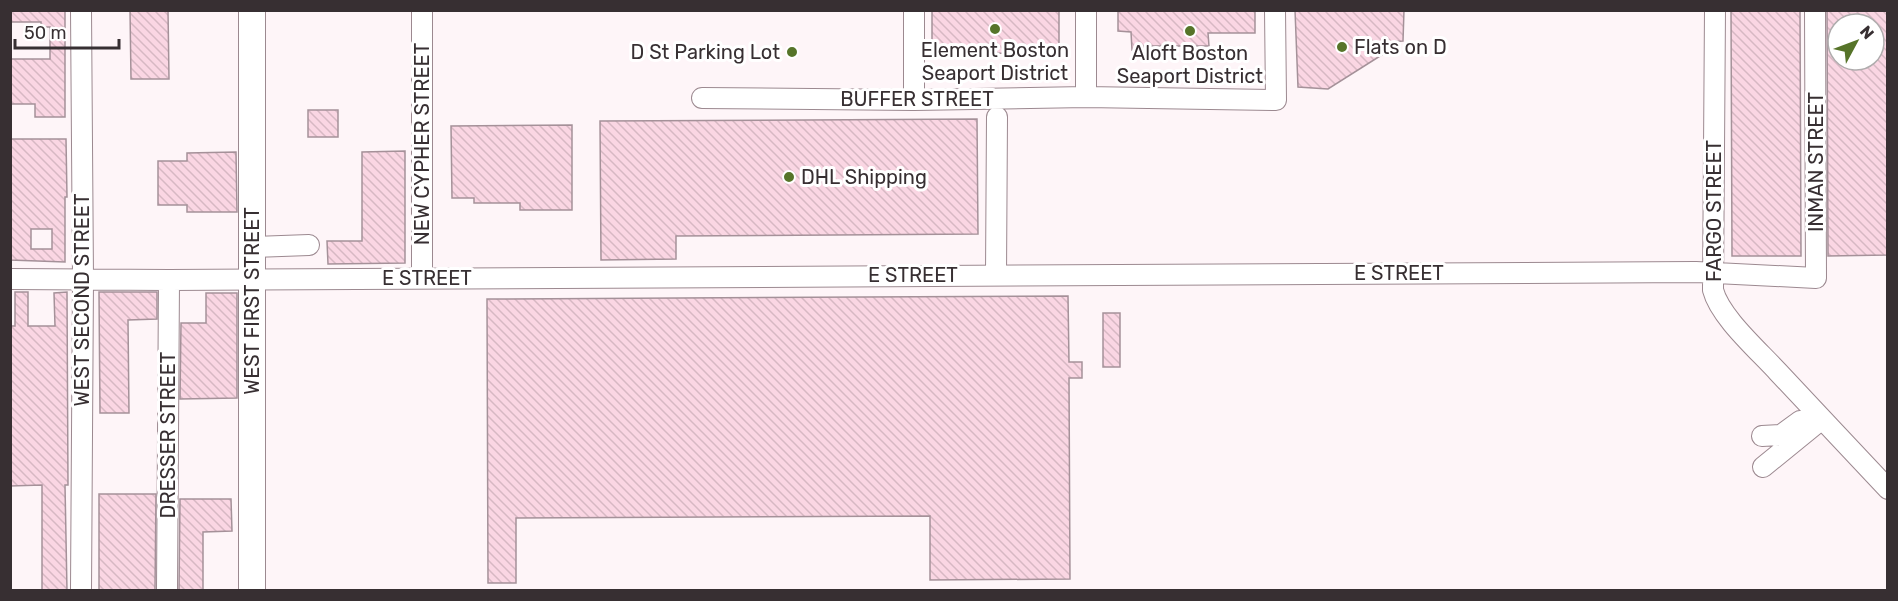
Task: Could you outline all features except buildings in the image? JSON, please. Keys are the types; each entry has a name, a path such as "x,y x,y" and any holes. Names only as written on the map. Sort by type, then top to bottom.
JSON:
{"main road":[{"name":"WEST FIRST STREET","path":"252,10 252,591"}],"street":[{"name":"WEST SECOND STREET","path":"81,10 83,279 81,591"},
{"name":"NEW CYPHER STREET","path":"422,10 422,278"},
{"path":"914,10 914,100"},
{"path":"1086,10 1086,97"},
{"name":"BUFFER STREET","path":"702,98 914,100 1086,97 1276,100 1275,10"},
{"name":"FARGO STREET","path":"1715,10 1713,290 1720,307 1887,489"},
{"name":"INMAN STREET","path":"1815,10 1816,278"},
{"path":"996,275 997,117"},
{"path":"252,248 309,245"},
{"name":"E STREET","path":"10,279 1713,273 1816,278"},
{"name":"DRESSER STREET","path":"167,591 169,280"},
{"path":"1762,436 1783,434 1818,415"},
{"path":"1763,467 1818,415"}],"place":[{"name":"Element Boston Seaport District","path":"995,29"},
{"name":"Aloft Boston Seaport District","path":"1190,31"},
{"name":"Flats on D","path":"1342,47"},
{"name":"D St Parking Lot","path":"792,52"},
{"name":"DHL Shipping","path":"789,177"}]}
